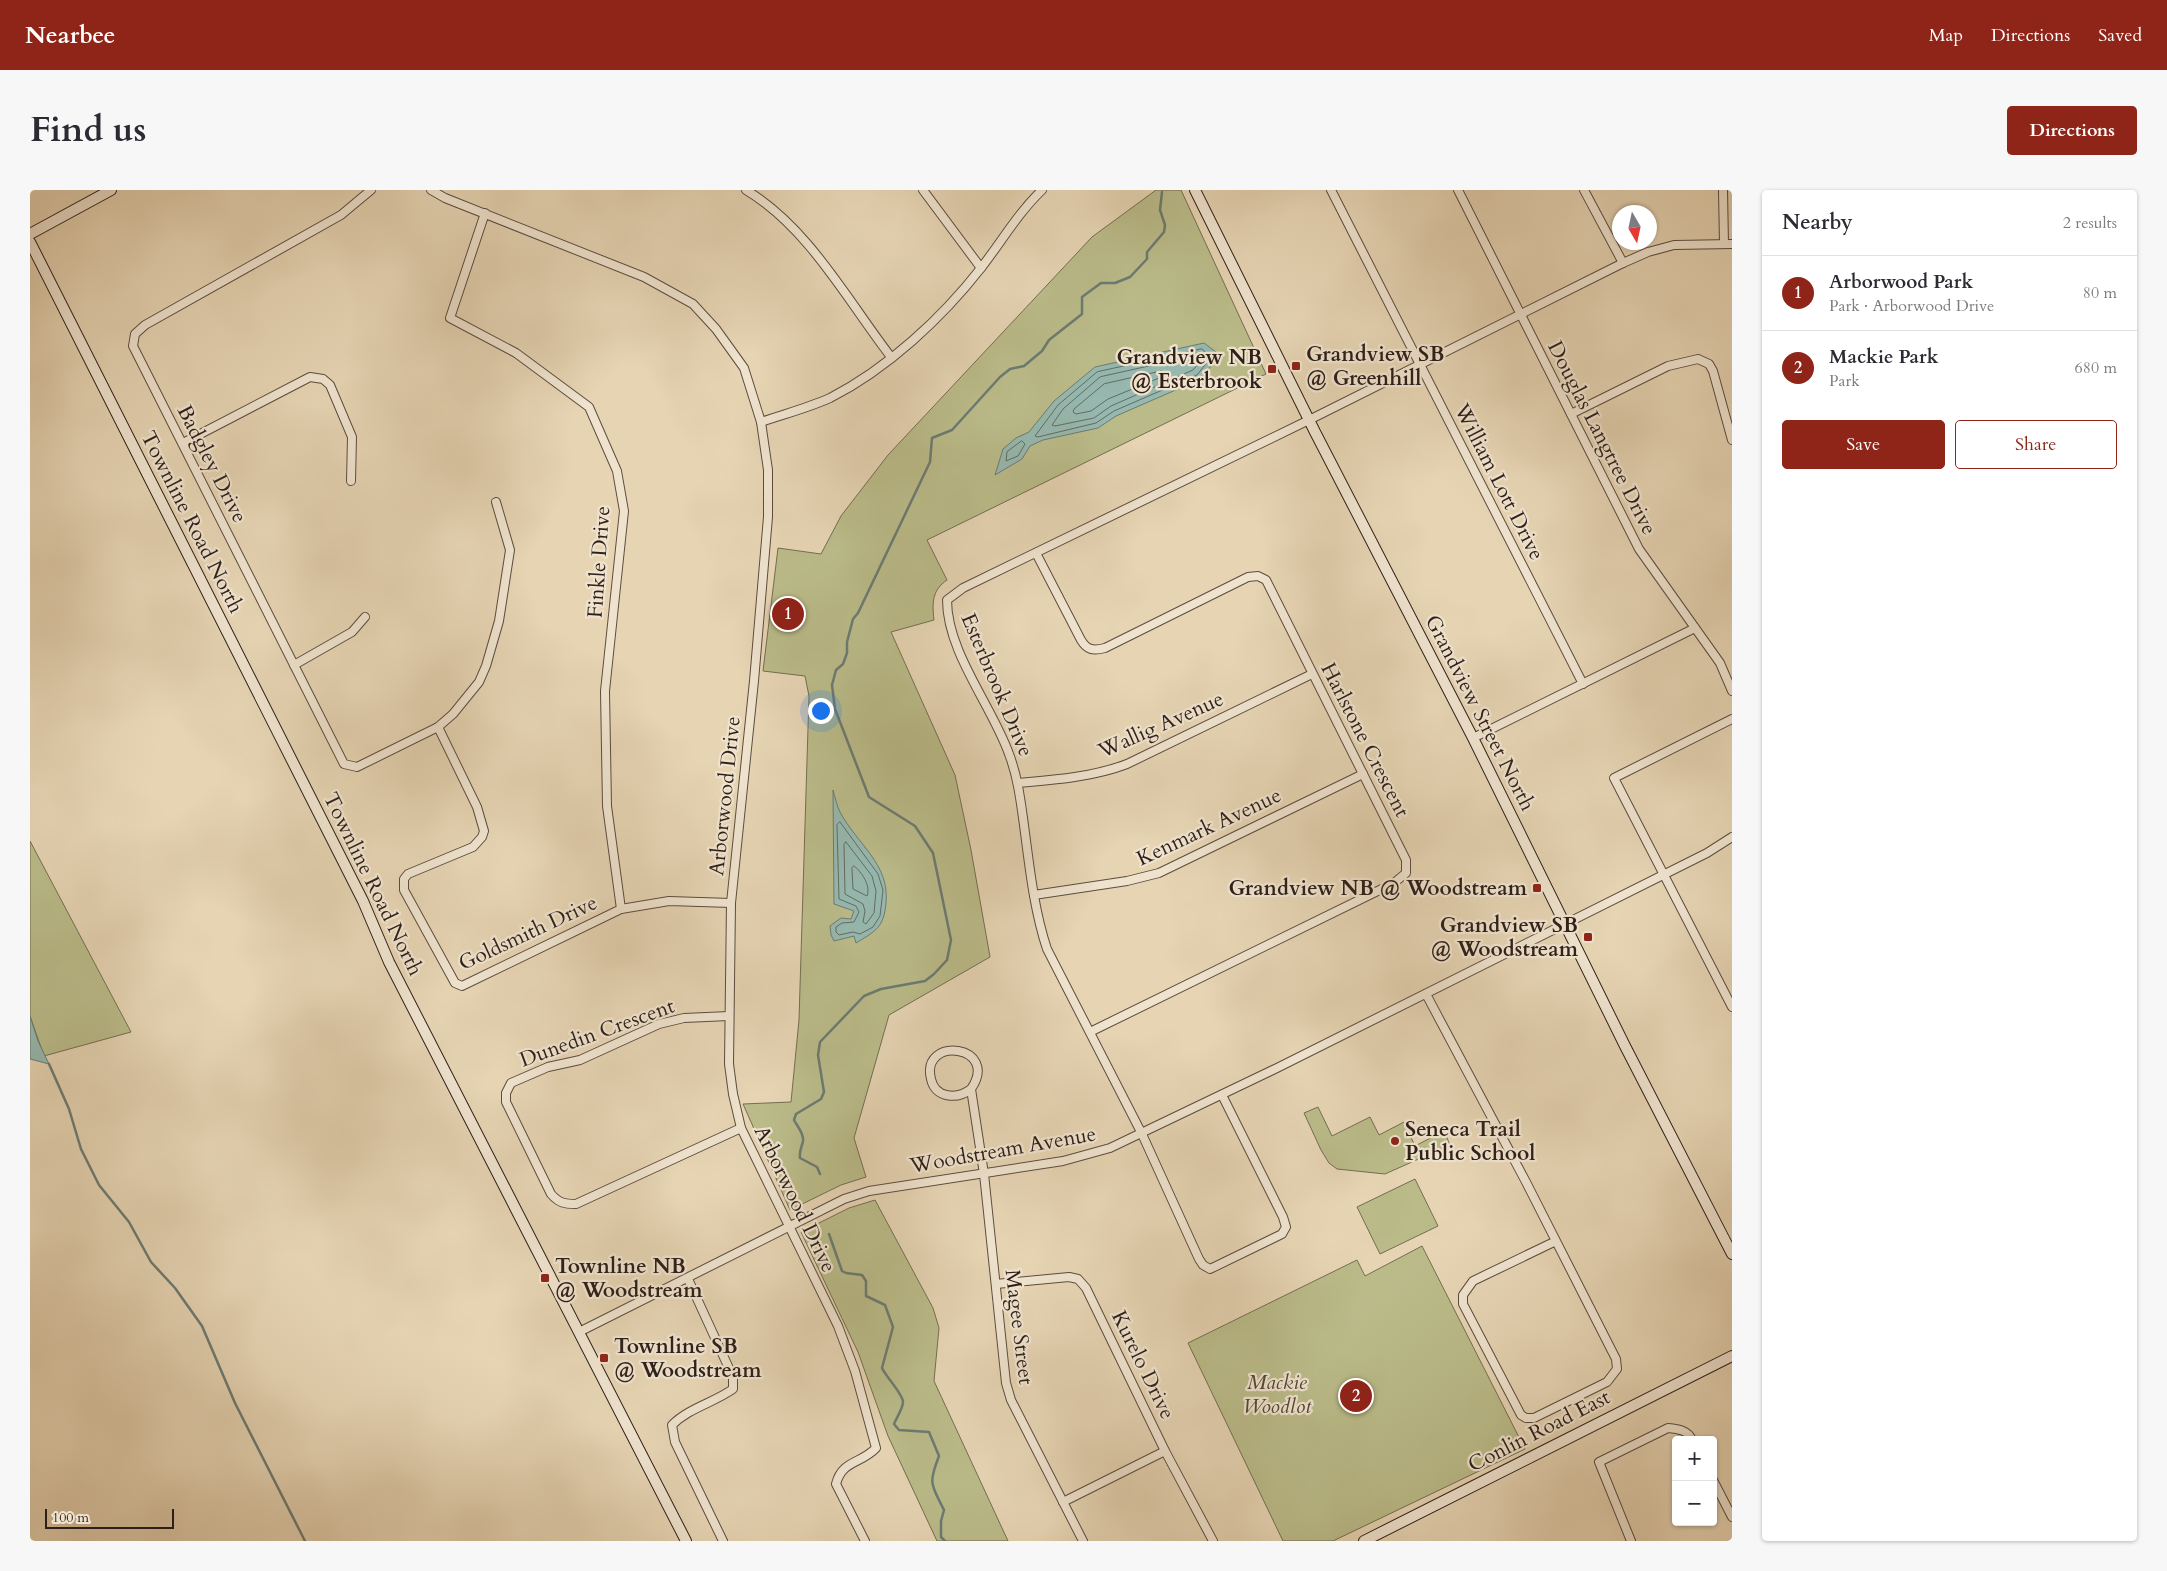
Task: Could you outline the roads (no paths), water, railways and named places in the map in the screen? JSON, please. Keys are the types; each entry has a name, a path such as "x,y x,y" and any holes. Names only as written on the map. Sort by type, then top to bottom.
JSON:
{"street":[{"path":"30,234 111,190"},
{"name":"Badgley Drive","path":"371,190 341,215 145,325 135,334 133,346 344,764 357,767 438,727"},
{"name":"Arborwood Drive","path":"431,190 445,198 644,277 693,304 716,329 744,368 762,422 768,470 768,517 754,681 731,904 729,1064 733,1094 741,1128 838,1326 856,1372 876,1448 871,1453 844,1467 838,1474 836,1484 865,1541"},
{"path":"746,190 757,197 804,241 835,279 891,357"},
{"path":"923,190 981,268"},
{"path":"762,422 828,399 858,383 932,325 981,268 1024,207 1042,190"},
{"name":"Grandview Street North","path":"1195,190 1732,1254"},
{"name":"William Lott Drive","path":"1331,190 1583,684"},
{"name":"Douglas Langtree Drive","path":"1458,190 1638,549 1720,663 1732,691"},
{"path":"1584,190 1623,263"},
{"path":"1723,190 1728,244"},
{"name":"Finkle Drive","path":"485,214 450,318 516,353 589,408 617,471 624,511 605,691 607,806 621,909"},
{"name":"Townline Road North","path":"30,242 363,901 389,962 686,1541"},
{"name":"Esterbrook Drive","path":"1222,1095 1283,1216 1286,1227 1282,1234 1210,1269 1203,1265 1142,1134 1047,949 1034,895 1018,784 1010,755 998,726 955,639 947,610 947,600 963,588 1310,420 1623,263 1648,252 1674,245 1728,244"},
{"path":"1571,414 1668,366 1698,359 1709,364 1713,371 1732,440"},
{"path":"183,443 310,377 323,379 330,385 352,437 351,481"},
{"path":"438,727 453,714 478,682 486,666 499,621 510,550 496,502"},
{"name":"Harlstone Crescent","path":"1036,553 1081,640 1086,647 1092,650 1104,648 1248,577 1262,577 1266,580 1406,860 1406,873 1401,878 1090,1032"},
{"path":"294,665 352,632 365,617"},
{"path":"1473,738 1695,628"},
{"name":"Wallig Avenue","path":"1018,784 1104,771 1127,764 1312,674"},
{"path":"1732,718 1614,778 1732,1007"},
{"name":"Goldsmith Drive","path":"438,727 476,807 484,831 482,837 473,847 408,874 404,878 404,890 455,983 462,986 621,909 669,901 731,904"},
{"name":"Kenmark Avenue","path":"1034,895 1127,882 1159,873 1363,774"},
{"path":"1565,924 1707,853 1732,837"},
{"name":"Woodstream Avenue","path":"579,1332 688,1279 844,1199 870,1191 1063,1161 1110,1148 1222,1095 1565,924"},
{"path":"1426,994 1556,1242 1616,1359 1617,1369 1607,1382 1534,1418 1526,1418 1521,1415 1513,1401 1463,1304 1463,1295 1473,1281 1556,1242"},
{"name":"Dunedin Crescent","path":"729,1016 684,1018 659,1024 580,1060 548,1066 511,1083 506,1093 506,1102 550,1194 560,1203 565,1204 576,1204 741,1128"},
{"path":"954,1049 969,1055 974,1060 977,1075 971,1089 959,1096 942,1094 935,1088 930,1074 934,1059 947,1050 954,1049"},
{"name":"Magee Street","path":"971,1089 984,1174 1006,1383 1011,1400 1082,1541"},
{"name":"Kurelo Drive","path":"996,1284 1069,1277 1078,1279 1086,1288 1213,1541"},
{"path":"688,1279 733,1377 733,1389 722,1397 682,1415 672,1425 675,1442 724,1541"},
{"name":"Conlin Road East","path":"1364,1541 1732,1356"},
{"path":"1631,1541 1599,1462 1668,1428 1680,1429 1690,1436"},
{"path":"1063,1502 1166,1450"},
{"path":"1714,1481 1732,1517"}],"water":[{"path":"1204,343 1216,352 1214,362 1201,379 1116,416 1098,428 1043,440 1030,446 1022,459 995,475 1003,449 1016,438 1029,432 1054,401 1095,367"},
{"path":"833,790 840,812 878,866 886,889 885,911 881,923 878,928 856,943 854,936 834,941 831,935 830,926 841,918 851,919 854,911 834,904"},
{"path":"30,1016 38,1041 49,1064 30,1059"}],"waterway":[{"path":"820,1174 817,1167 800,1158 803,1138 794,1120 796,1114 821,1099 824,1092 818,1055 820,1042 864,996 881,989 925,981 934,974 947,960 951,940 933,853 915,826 869,797 835,709 832,685 836,670 843,664 847,653 847,642 853,619 858,613 930,462 932,438 952,430 1000,377 1010,369 1024,366 1042,351 1049,340 1082,314 1082,297 1101,283 1115,283 1130,277 1147,259 1147,252 1164,232 1165,225 1160,210 1162,192"},
{"path":"49,1064 69,1109 81,1149 99,1185 129,1222 151,1262 175,1288 202,1326 235,1403 305,1541"},
{"path":"829,1234 842,1271 862,1275 866,1281 866,1296 885,1305 893,1327 882,1368 903,1402 894,1424 899,1430 929,1432 939,1456 933,1473 932,1484 944,1510 941,1521 941,1537 945,1541"}],"place":[{"name":"Grandview SB @ Greenhill","path":"1296,366"},
{"name":"Grandview NB @ Esterbrook","path":"1272,369"},
{"name":"Arborwood Park","path":"788,614"},
{"name":"Grandview NB @ Woodstream","path":"1537,888"},
{"name":"Grandview SB @ Woodstream","path":"1588,937"},
{"name":"Seneca Trail Public School","path":"1395,1141"},
{"name":"Townline NB @ Woodstream","path":"545,1278"},
{"name":"Townline SB @ Woodstream","path":"604,1358"},
{"name":"Mackie Park","path":"1356,1396"}],"park label":[{"name":"Mackie Woodlot","path":"1277,1394"}]}
